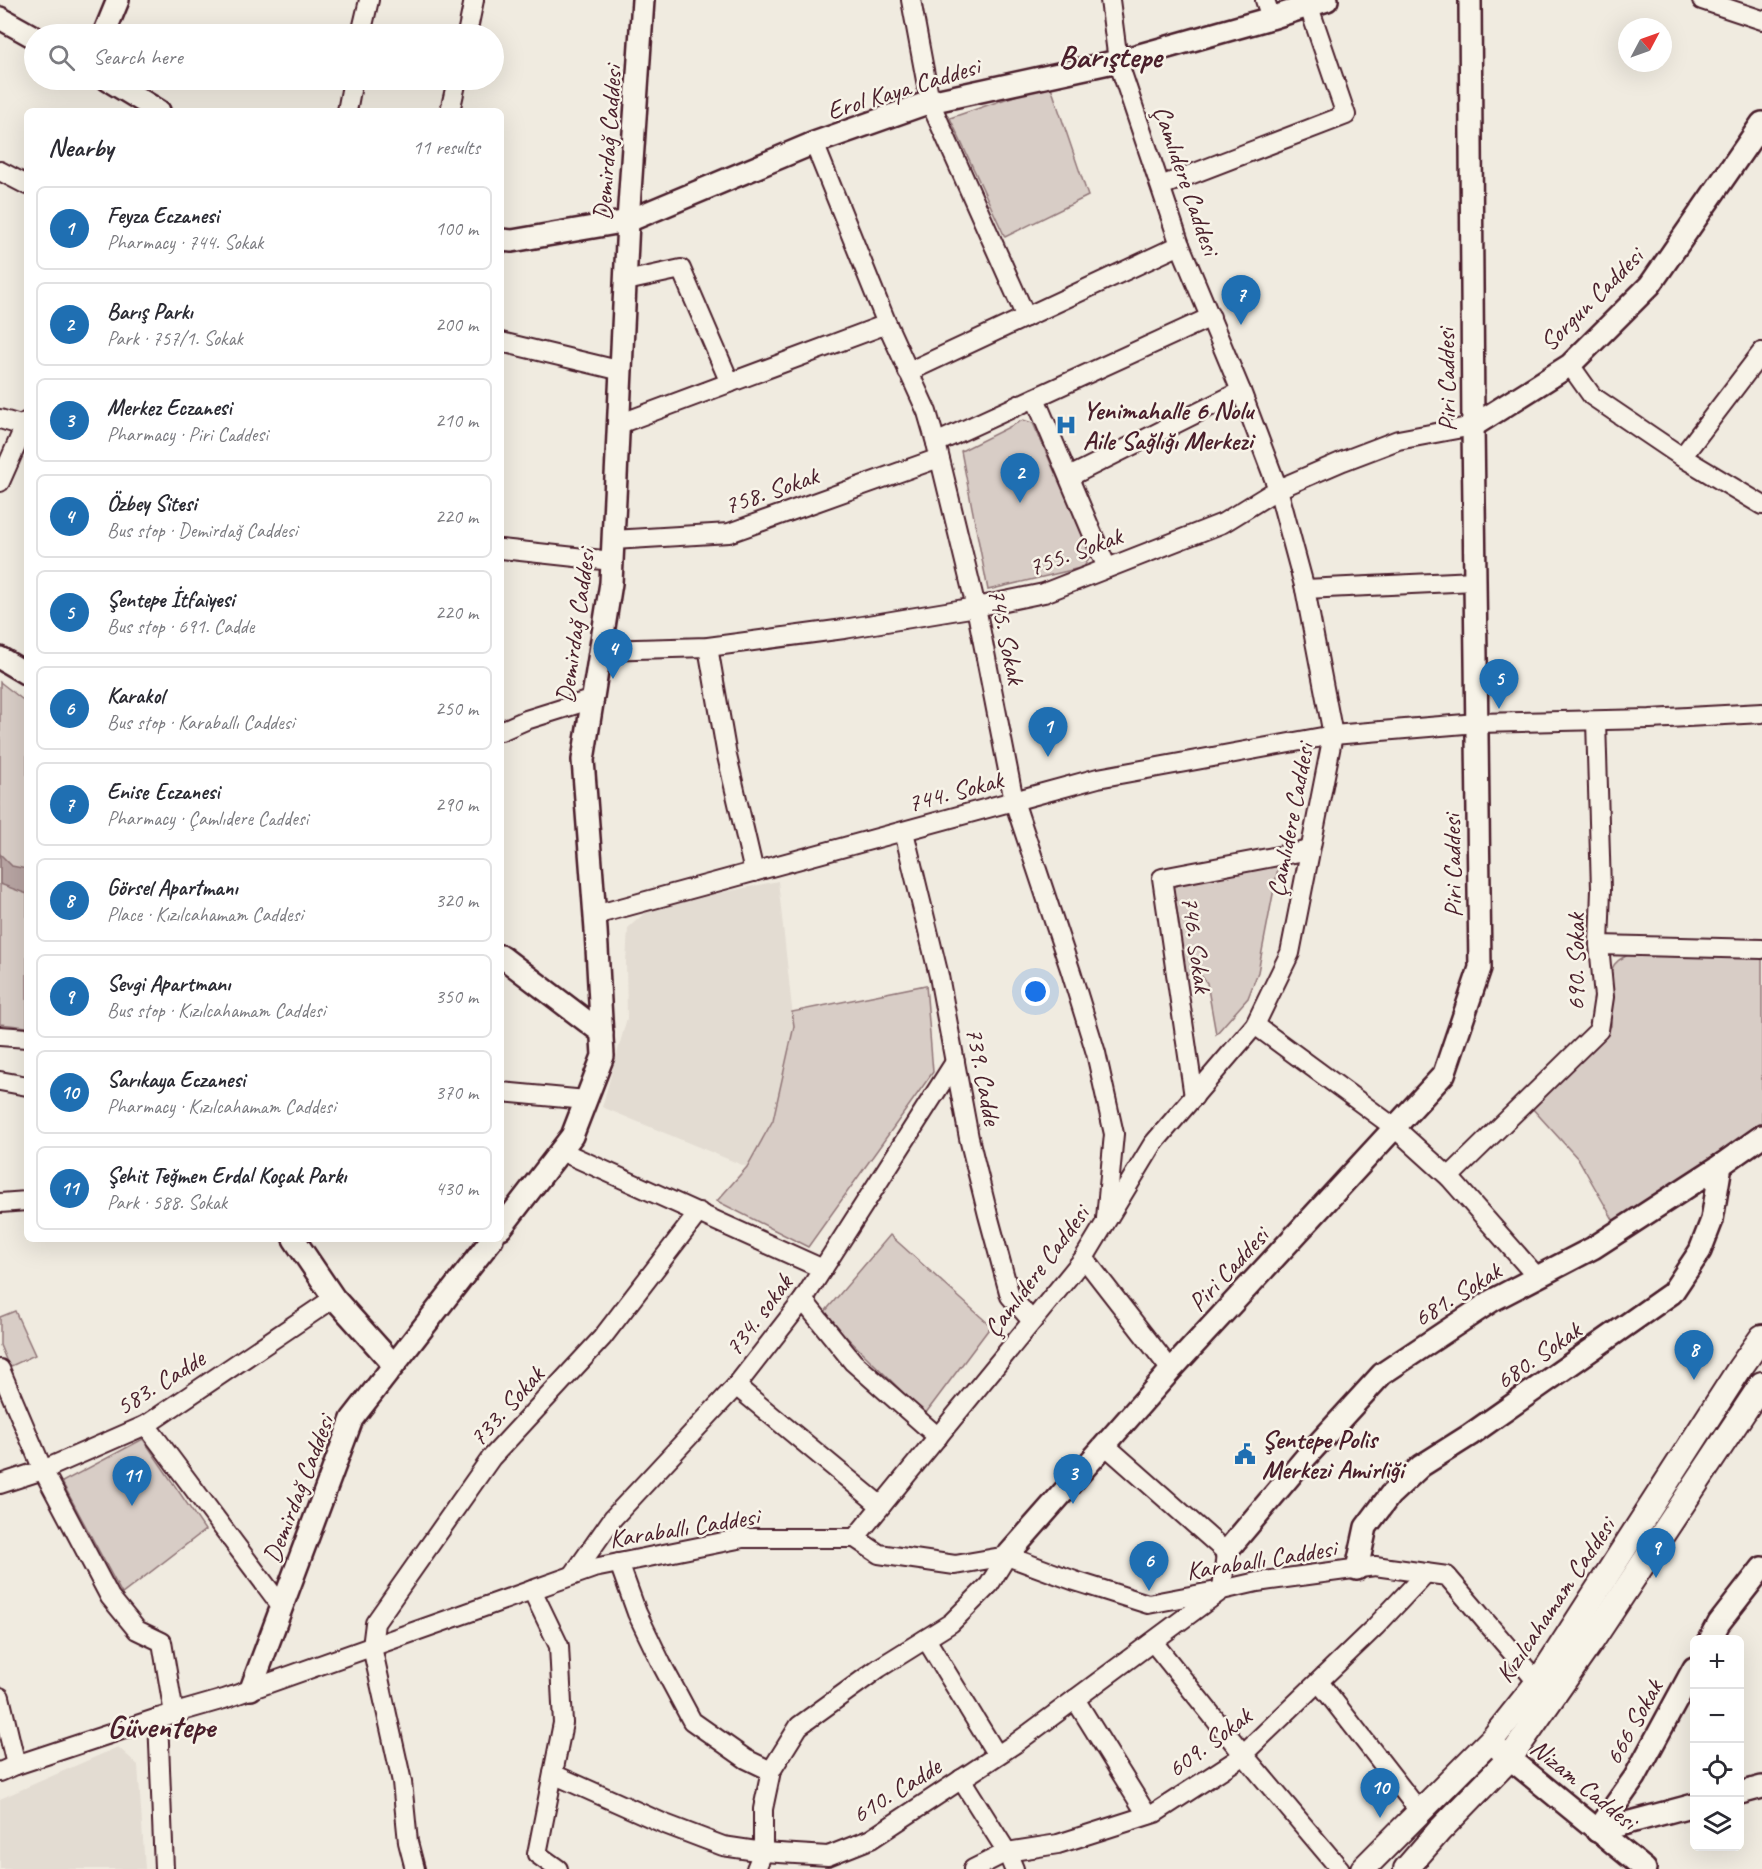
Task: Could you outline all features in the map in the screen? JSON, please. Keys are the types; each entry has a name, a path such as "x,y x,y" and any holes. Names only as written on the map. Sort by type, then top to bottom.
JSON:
{"main road":[{"name":"Kızılcahamam Caddesi","path":"1406,1869 1439,1831 1510,1758 1545,1691 1733,1378 1762,1337"},
{"name":"Kızılcahamam Caddesi","path":"1363,1869 1489,1741 1545,1691 1591,1642 1762,1384"}],"street":[{"path":"108,24 118,0"},
{"path":"364,24 369,0"},
{"path":"469,24 474,0"},
{"name":"Demirdağ Caddesi","path":"504,1224 572,1136 603,1056 583,760 611,583 627,281 628,221 643,0"},
{"path":"911,0 930,102 1026,317"},
{"name":"Çamlıdere Caddesi","path":"855,1538 1084,1258 1153,1144 1255,1025 1290,953 1334,735 1305,589 1278,489 1241,391 1180,244 1118,61 1110,0"},
{"name":"Piri Caddesi","path":"1007,1556 1172,1370 1444,1074 1480,968 1470,0"},
{"path":"1702,0 1762,20"},
{"path":"1161,186 1346,115 1318,3"},
{"name":"Erol Kaya Caddesi","path":"504,240 512,241 628,221 814,143 930,102 1118,61 1268,9 1318,3"},
{"path":"0,18 24,31"},
{"path":"124,90 154,108"},
{"path":"348,108 351,90"},
{"path":"451,108 455,90"},
{"name":"Sorgun Caddesi","path":"1473,426 1570,365 1650,285 1762,123"},
{"name":"745. Sokak","path":"814,143 887,324 927,412 976,607 1014,801 1093,1043 1114,1134 1105,1223"},
{"path":"0,171 24,183"},
{"path":"908,372 1180,244"},
{"path":"627,281 681,269 730,383"},
{"name":"758. Sokak","path":"614,540 729,534 937,450 1035,398 1211,317"},
{"path":"619,424 887,324"},
{"path":"504,343 622,371"},
{"path":"1682,457 1762,352"},
{"path":"1570,365 1592,396 1682,457 1762,505"},
{"path":"1069,477 1241,391"},
{"path":"1035,398 1107,568"},
{"path":"0,419 24,425"},
{"name":"755. Sokak","path":"600,650 708,647 844,629 1044,593 1223,523 1278,489 1343,461 1398,440 1473,426"},
{"path":"0,482 24,429"},
{"path":"504,549 612,561"},
{"path":"1305,589 1475,581"},
{"path":"708,647 728,756 754,872"},
{"path":"0,658 24,672"},
{"path":"504,730 526,720 593,699"},
{"name":"744. Sokak","path":"595,915 1098,778 1334,735 1477,723 1596,721 1762,713"},
{"name":"690. Sokak","path":"1449,1177 1599,1030 1604,997 1599,945 1601,889 1596,721"},
{"name":"739. Cadde","path":"904,832 939,976 969,1138 1010,1296 1032,1321"},
{"name":"746. Sokak","path":"1194,1096 1162,878 1310,850"},
{"path":"1599,945 1762,949"},
{"path":"504,958 602,1033"},
{"path":"1255,1025 1395,1128 1449,1177 1537,1277"},
{"path":"0,1036 24,1038"},
{"name":"734. sokak","path":"573,1575 613,1518 736,1386 803,1300 955,1062"},
{"path":"0,1081 24,1085"},
{"path":"504,1092 586,1100"},
{"name":"681. Sokak","path":"1226,1552 1306,1457 1382,1374 1493,1300 1593,1248 1762,1136"},
{"path":"561,1152 823,1269"},
{"name":"680. Sokak","path":"1357,1569 1366,1527 1390,1496 1421,1466 1470,1435 1672,1293 1700,1251 1712,1220 1721,1165"},
{"path":"0,1203 24,1201"},
{"name":"733. Sokak","path":"372,1647 375,1623 491,1458 602,1338 699,1212"},
{"path":"296,1242 334,1298 394,1365"},
{"name":"Demirdağ Caddesi","path":"251,1689 352,1419 490,1242"},
{"path":"1084,1258 1172,1370"},
{"name":"583. Cadde","path":"0,1484 43,1470 146,1425 334,1298"},
{"path":"803,1300 854,1362 938,1437"},
{"path":"0,1369 43,1470 110,1597 137,1630 162,1642 166,1716 164,1869"},
{"path":"736,1386 881,1506"},
{"path":"146,1425 282,1607"},
{"path":"1105,1445 1226,1552 1222,1590"},
{"name":"Karaballı Caddesi","path":"8,1769 251,1689 594,1568 743,1538 855,1538"},
{"path":"855,1538 879,1554 955,1565 1007,1556"},
{"path":"756,1869 763,1852 764,1809 771,1771 799,1726 879,1668 951,1623 989,1585 1007,1556"},
{"name":"Karaballı Caddesi","path":"1007,1556 1148,1604 1257,1582 1375,1566 1447,1576 1545,1691"},
{"path":"619,1563 637,1613 692,1721 746,1759 771,1771"},
{"path":"1713,1635 1719,1623 1762,1568"},
{"name":"609. Sokak","path":"973,1869 1011,1861 1155,1813 1243,1754 1376,1626 1426,1573"},
{"path":"532,1590 559,1646 563,1723 537,1854 558,1869"},
{"name":"610. Cadde","path":"553,1774 665,1824 723,1846 763,1852 828,1856 871,1839 997,1755 1222,1590"},
{"path":"926,1639 997,1755"},
{"path":"1154,1642 1243,1754 1340,1869"},
{"path":"372,1647 402,1782 408,1842 415,1869"},
{"name":"666 Sokak","path":"1597,1831 1635,1777 1690,1677"},
{"path":"1318,1682 1420,1812"},
{"path":"0,1696 8,1769"},
{"path":"1075,1700 1147,1815"},
{"name":"Nizam Caddesi","path":"1489,1741 1645,1869"},
{"path":"961,1779 1011,1861"},
{"path":"1597,1831 1690,1806"}],"shaded area":[{"path":"1050,84 1088,196 1005,237 950,118"},
{"path":"1023,420 1033,423 1091,554 1084,567 988,590 961,451"},
{"path":"0,682 24,701 24,1027 0,1024"},
{"path":"0,854 12,866 24,868 24,893 0,884"},
{"path":"1279,863 1258,972 1248,998 1216,1034 1207,983 1199,973 1172,976 1158,884"},
{"path":"778,881 794,1026 773,1120 747,1167 602,1107 627,1018 628,928 646,912 710,895"},
{"path":"1630,954 1762,957 1762,1127 1615,1223 1579,1160 1531,1107 1611,1026 1610,975 1615,964"},
{"path":"926,985 933,1072 808,1247 717,1201 747,1167 773,1120 794,1026 792,1012"},
{"path":"890,1235 991,1326 925,1414 823,1314"},
{"path":"15,1311 35,1355 9,1367 0,1345 0,1317"},
{"path":"143,1439 205,1530 122,1594 62,1482"},
{"path":"118,1747 138,1765 145,1869 0,1869 0,1799"}],"place":[{"name":"Enise Eczanesi","path":"1241,325"},
{"name":"Yenimahalle 6 Nolu Aile Sağlığı Merkezi","path":"1066,425"},
{"name":"Barış Parkı","path":"1020,503"},
{"name":"Özbey Sitesi","path":"613,679"},
{"name":"Şentepe İtfaiyesi","path":"1499,709"},
{"name":"Feyza Eczanesi","path":"1048,757"},
{"name":"Görsel Apartmanı","path":"1694,1380"},
{"name":"Şentepe Polis Merkezi Amirliği","path":"1245,1454"},
{"name":"Merkez Eczanesi","path":"1073,1504"},
{"name":"Şehit Teğmen Erdal Koçak Parkı","path":"132,1506"},
{"name":"Sevgi Apartmanı","path":"1656,1578"},
{"name":"Karakol","path":"1149,1591"},
{"name":"Sarıkaya Eczanesi","path":"1380,1818"}],"district":[{"name":"Barıştepe","path":"1110,56"},
{"name":"Güventepe","path":"161,1726"}]}
